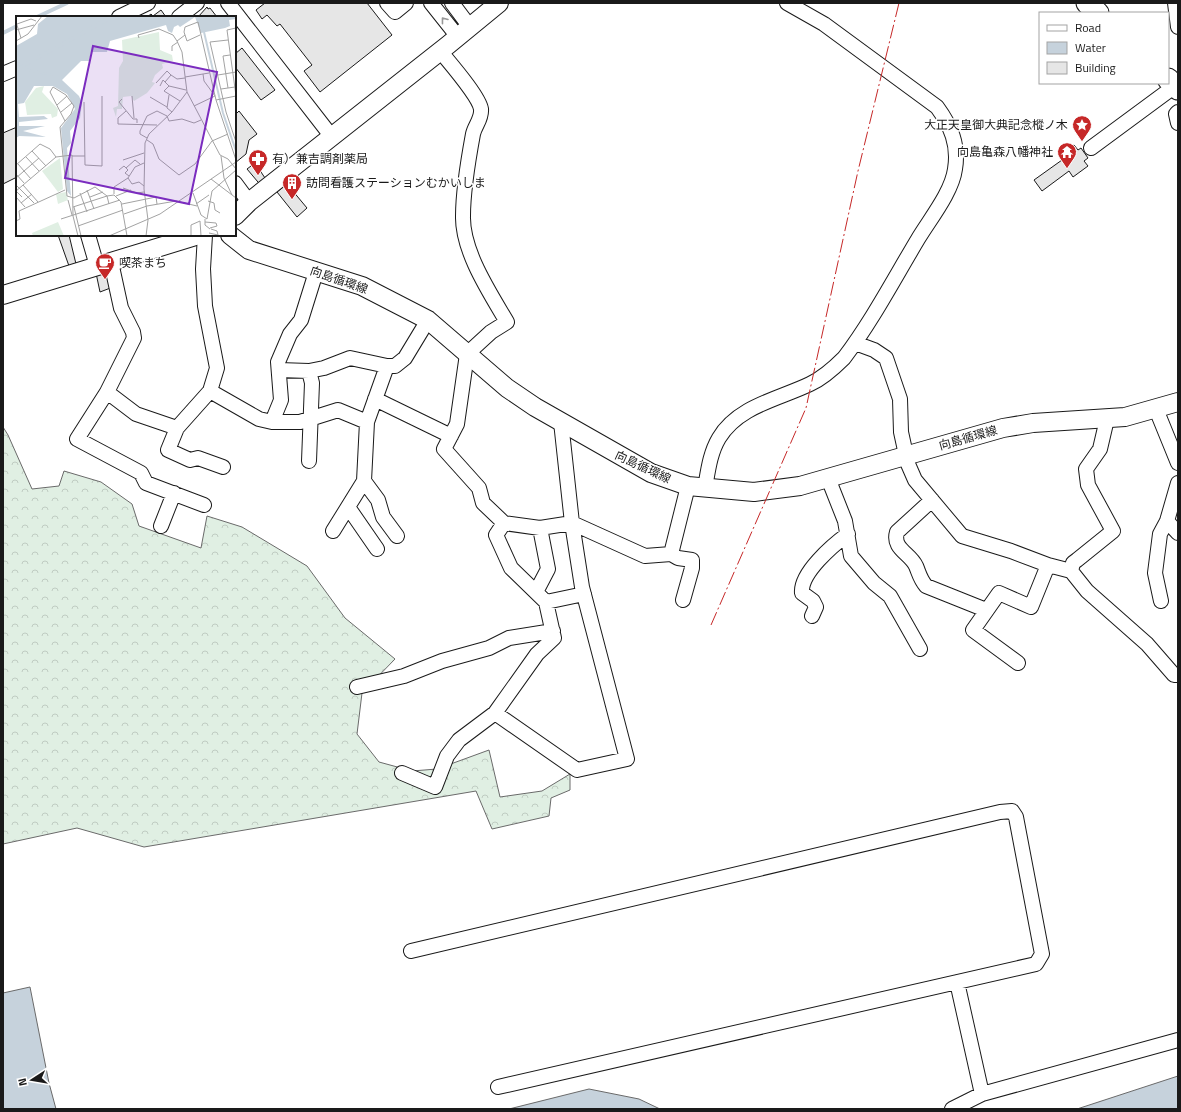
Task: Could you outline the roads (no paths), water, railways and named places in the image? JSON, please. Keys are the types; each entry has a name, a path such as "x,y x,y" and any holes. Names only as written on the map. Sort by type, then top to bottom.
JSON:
{"highway":[{"path":"1087,3 1097,12"}],"main road":[{"path":"236,215 249,202 440,52 499,3"},
{"path":"3,295 196,236"},
{"name":"向島循環線","path":"231,236 249,250 362,286 428,320 507,388 561,422 651,474 696,487 754,492 800,486 1018,424 1125,417 1178,402"}],"street":[{"path":"121,16 148,3"},
{"path":"180,16 197,3"},
{"path":"228,3 332,137"},
{"path":"387,3 395,12 406,3"},
{"path":"431,3 464,32"},
{"path":"452,3 464,32"},
{"path":"672,554 696,487 719,438 729,423 750,409 811,384 831,371 844,358 855,343 949,187 955,170 956,153 954,137 948,121 937,107 824,24 787,3"},
{"path":"1175,3 1178,27"},
{"path":"440,52 456,70 481,107 480,119 474,132 462,217 466,238 471,253 491,294 507,322 491,332 468,354 457,424 444,448 479,488 483,503 504,523 540,528 572,523 645,556 672,554 678,558 692,560 692,568 683,600"},
{"path":"3,74 16,68"},
{"path":"1091,148 1174,84"},
{"path":"1178,112 1176,114 1178,123"},
{"path":"236,184 249,202"},
{"path":"89,236 104,264 121,308 133,332 134,338 107,392 77,439 141,473 146,483 204,505"},
{"path":"205,236 203,269 205,306 217,368 210,390 177,428 168,450 190,460 198,458 223,467"},
{"path":"272,422 281,400 278,362 290,334 301,320 316,272"},
{"path":"279,370 309,371 324,368 350,358 387,366 395,366 405,358 428,320"},
{"path":"855,343 874,350 886,358 900,398 901,432 906,455 915,480 962,536 1012,551 1048,565 1071,571 1087,591 1147,644 1174,675 1178,675"},
{"path":"332,531 364,481 366,422 387,366"},
{"path":"309,371 312,383 309,461"},
{"path":"210,390 259,419 272,422 300,422 311,420 338,410 366,422"},
{"path":"107,392 136,414 177,428"},
{"path":"375,398 451,436"},
{"path":"1156,409 1178,463"},
{"path":"1071,571 1073,563 1112,531 1088,485 1086,469 1100,449 1107,419"},
{"path":"495,714 577,770 626,759 584,594 572,523 561,422"},
{"path":"828,478 845,521 852,556 874,584 890,596 920,648"},
{"path":"364,481 378,500 383,517 397,536"},
{"path":"1161,601 1156,573 1160,534 1167,522 1178,483"},
{"path":"161,526 174,493"},
{"path":"932,500 897,532 895,538 899,547 916,564 921,580 926,586 986,610"},
{"path":"348,507 377,549"},
{"path":"1167,522 1178,533"},
{"path":"402,774 435,787 447,756 459,740 495,714 537,654 554,638 546,602 511,568 496,535 504,523"},
{"path":"536,592 548,569 540,528"},
{"path":"812,616 816,607 813,601 802,593 802,587 812,568 832,546 848,534"},
{"path":"1018,662 973,630 999,593 1031,607 1048,565"},
{"path":"546,602 584,594"},
{"path":"358,687 404,676 442,661 489,648 509,638 553,631"},
{"path":"412,951 1000,812 1012,811 1016,817 1042,954 1036,964 498,1087"},
{"path":"957,982 977,1100"},
{"path":"952,1109 977,1100 1178,1040"}],"water":[{"path":"30,987 49,1083 56,1109 3,1109 3,993"},
{"path":"1178,1076 1178,1109 1077,1109"},
{"path":"589,1089 639,1099 660,1109 509,1109"}],"waterway":[{"path":"39,16 67,3"},
{"path":"3,33 16,26"}],"place":[{"name":"大正天皇御大典記念樅ノ木","path":"1082,142"},
{"name":"向島亀森八幡神社","path":"1067,169"},
{"name":"有）兼吉調剤薬局","path":"258,176"},
{"name":"訪問看護ステーションむかいしま","path":"292,200"},
{"name":"喫茶まち","path":"105,280"}]}
